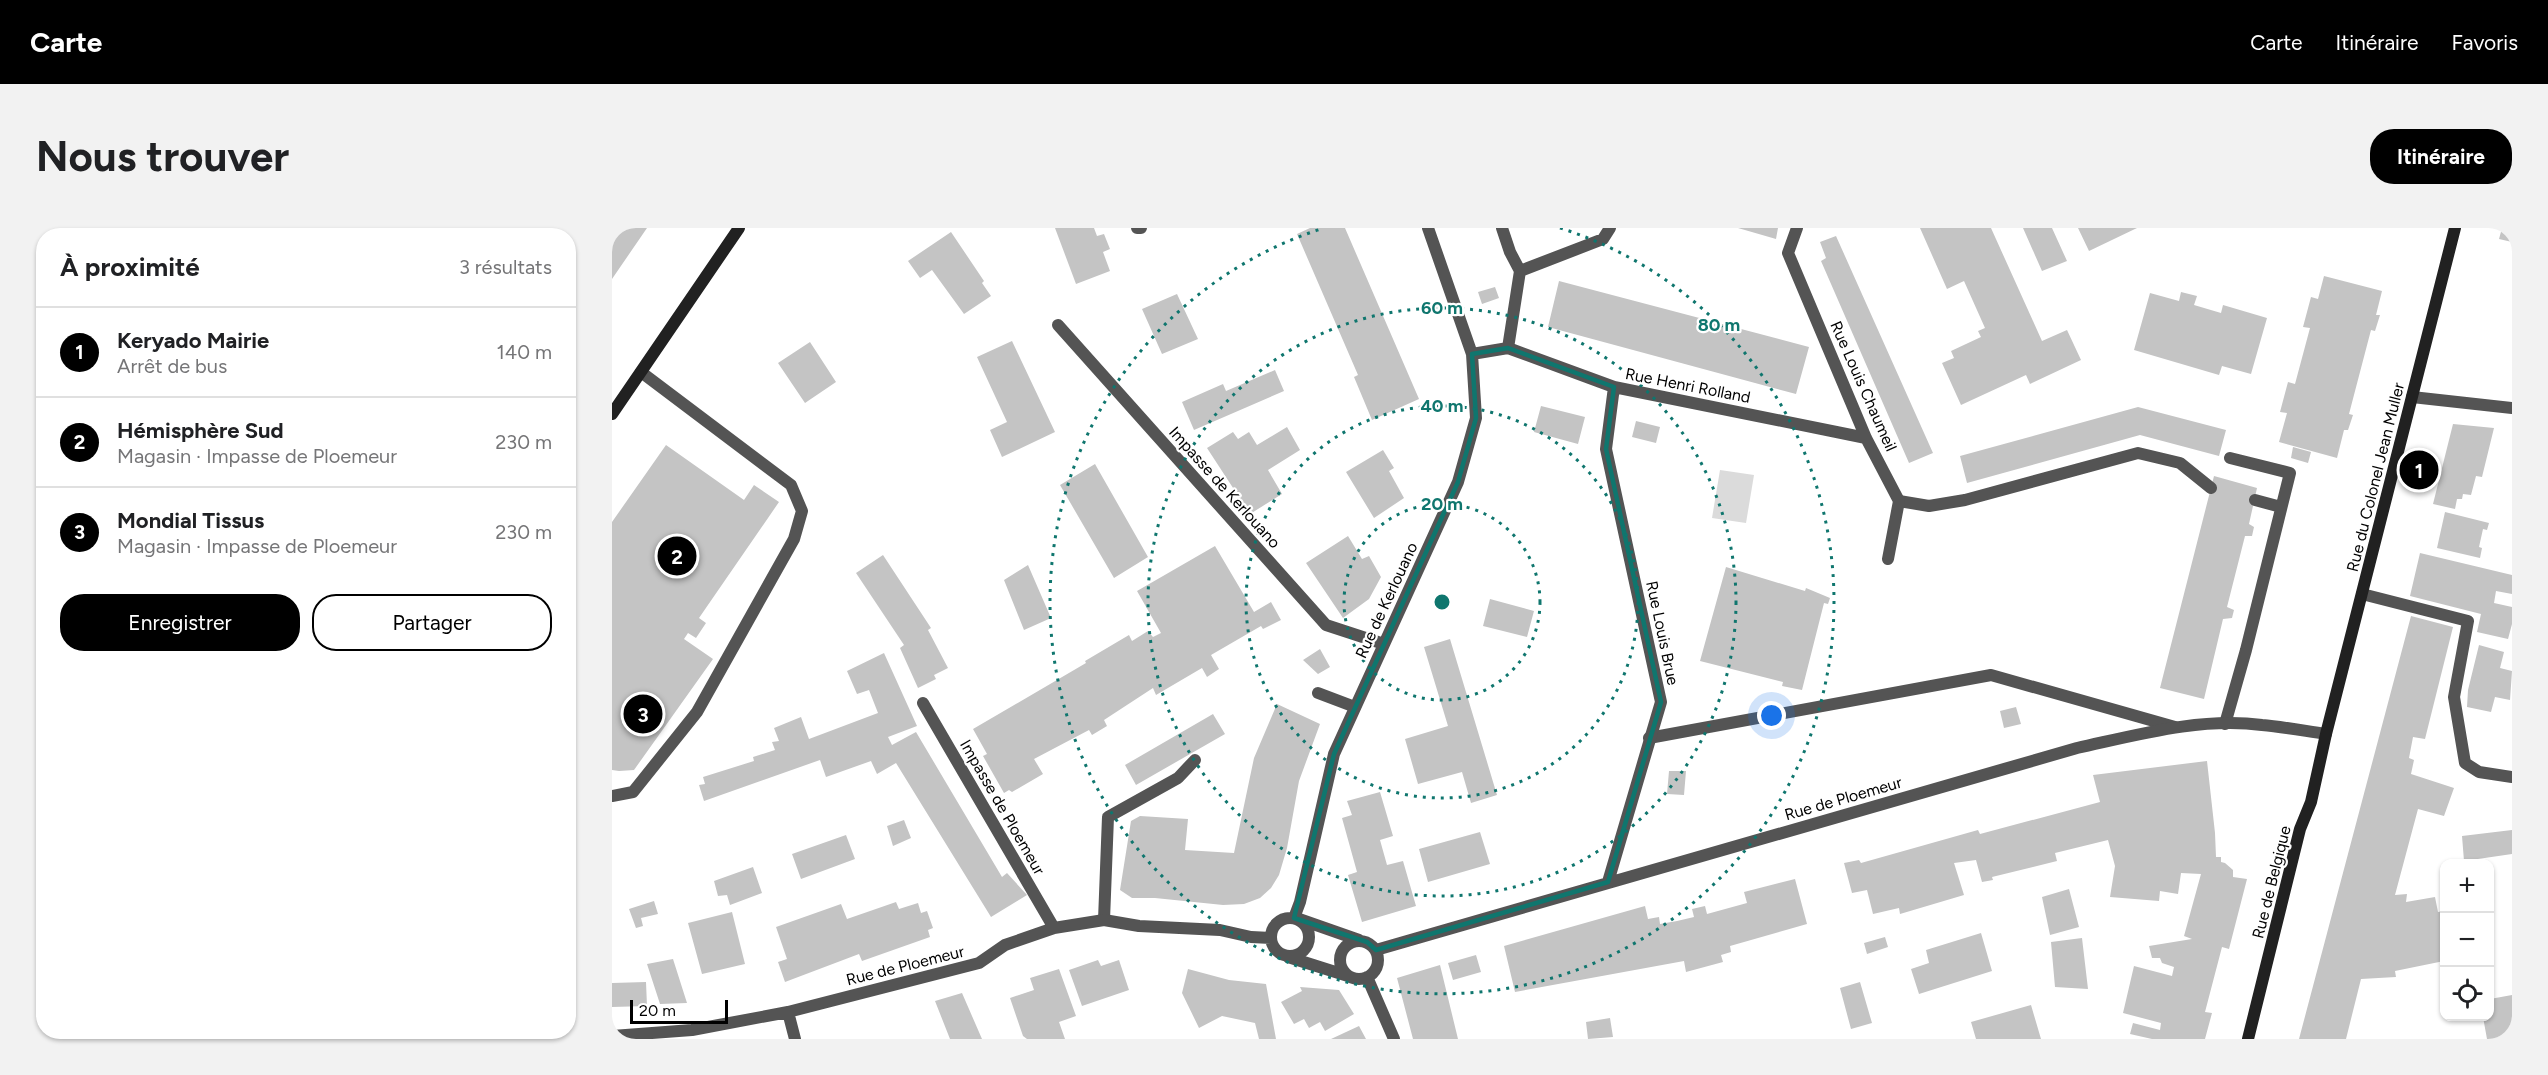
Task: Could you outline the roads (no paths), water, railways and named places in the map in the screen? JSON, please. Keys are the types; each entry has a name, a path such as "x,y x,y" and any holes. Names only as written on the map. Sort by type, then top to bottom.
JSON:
{"main road":[{"path":"612,414 739,228"},
{"name":"Rue du Colonel Jean Muller","path":"2326,734 2455,228"},
{"name":"Rue de Belgique","path":"2248,1039 2300,829 2311,802 2326,734"}],"street":[{"name":"Rue de Kerlouano","path":"1296,918 1334,753 1458,483 1476,418 1472,354 1428,228"},
{"path":"1502,228 1510,252 1520,271 1508,348"},
{"path":"1520,271 1603,239 1610,228"},
{"name":"Rue Louis Chaumeil","path":"1797,228 1788,253 1866,438 1899,501"},
{"name":"Impasse de Kerlouano","path":"1059,325 1326,625 1384,644"},
{"name":"Rue Henri Rolland","path":"1472,354 1508,348 1614,387 1866,438"},
{"path":"612,796 633,792 696,712 794,539 802,511 791,484 641,372"},
{"name":"Rue Louis Brue","path":"1608,882 1661,702 1606,449 1614,387"},
{"path":"2412,397 2512,408"},
{"path":"1888,559 1899,501 1929,506 1965,500 2138,453 2180,463 2211,488"},
{"path":"2225,724 2290,472 2230,458"},
{"path":"2254,500 2282,507"},
{"path":"2362,594 2468,621 2454,697 2465,763 2480,772 2512,777"},
{"path":"1649,738 1991,675 2175,728"},
{"path":"1318,693 1355,707"},
{"name":"Impasse de Ploemeur","path":"923,703 1054,928"},
{"name":"Rue de Ploemeur","path":"1376,950 2077,748 2175,728 2225,724 2262,724 2326,734"},
{"path":"1104,920 1108,817 1178,778 1195,760"},
{"path":"1287,956 1299,954 1309,943 1310,934 1304,923 1296,918"},
{"path":"1296,918 1372,945 1376,950 1378,963 1373,974 1355,979 1287,956 1276,950 1271,938 1275,925 1279,921 1296,918"},
{"name":"Rue de Ploemeur","path":"612,1036 692,1030 788,1012 979,963 1005,945 1054,928 1104,920 1139,926 1220,930 1251,937 1271,938"},
{"path":"1349,976 1341,966 1340,954 1348,944 1360,940"},
{"path":"1367,977 1394,1039"},
{"path":"788,1012 795,1039"}],"place":[{"name":"Keryado Mairie","path":"2419,470"},
{"name":"Hémisphère Sud","path":"677,556"},
{"name":"Mondial Tissus","path":"643,714"}]}
